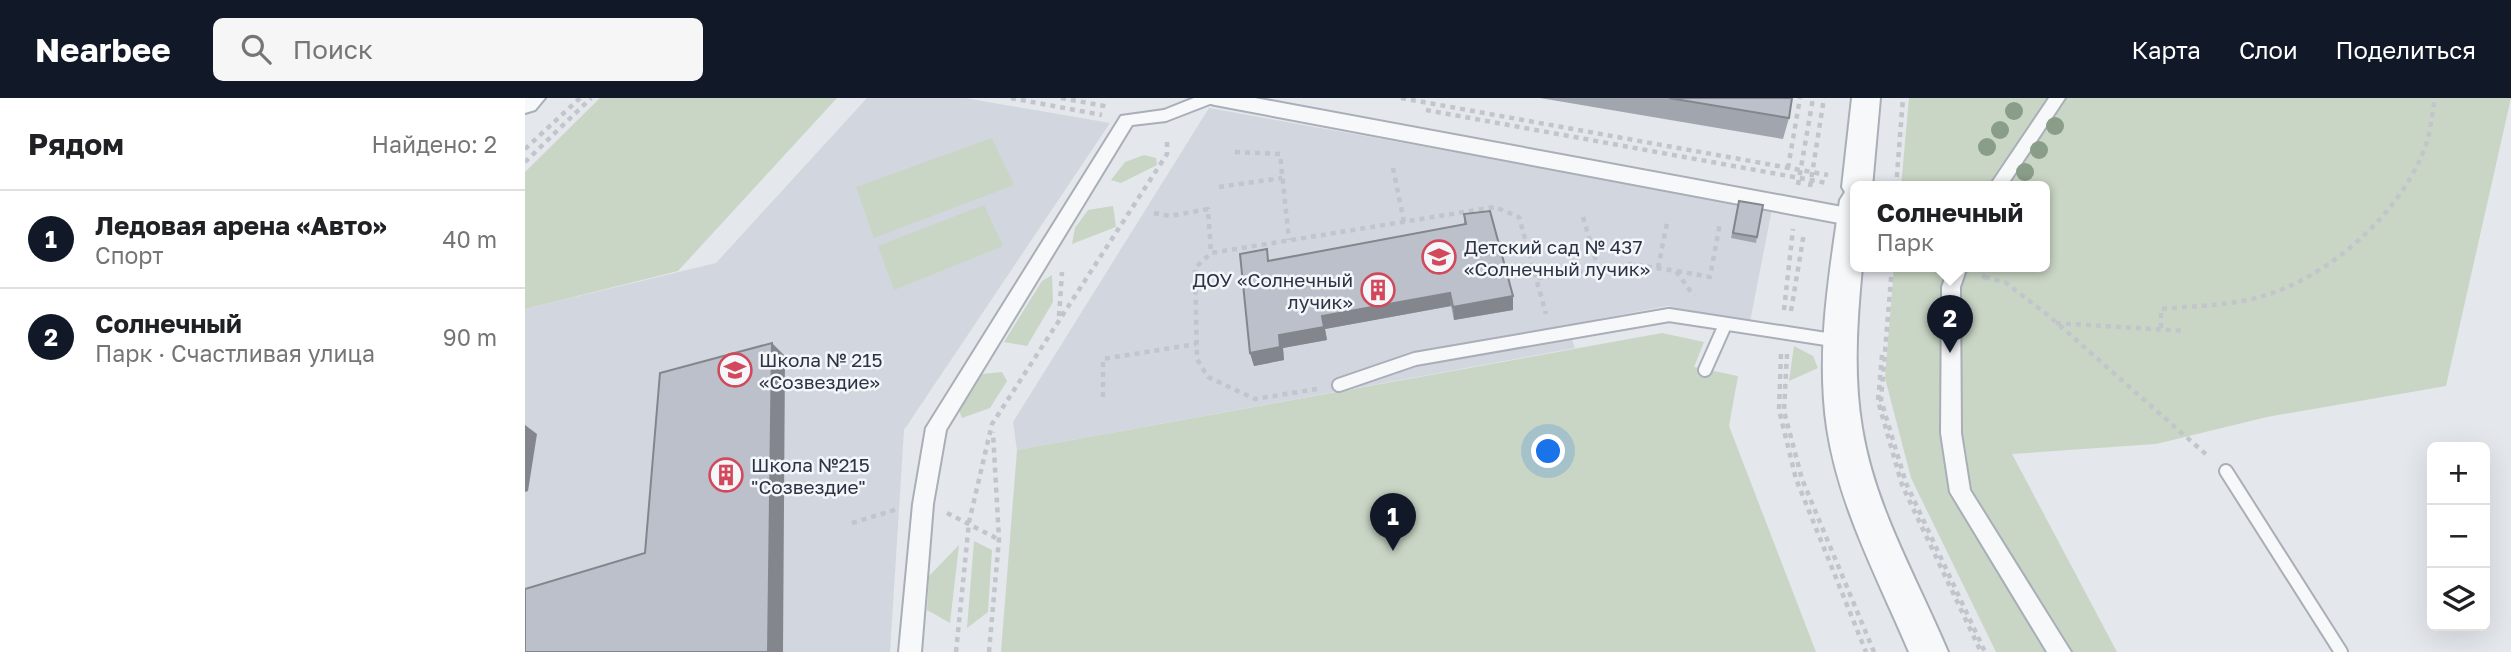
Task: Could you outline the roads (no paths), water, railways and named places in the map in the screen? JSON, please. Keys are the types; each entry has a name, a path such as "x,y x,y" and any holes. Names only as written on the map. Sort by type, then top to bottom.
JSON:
{"street":[{"path":"525,103 531,98"},
{"path":"910,652 923,504 936,428 1127,120 1166,115 1209,98"},
{"path":"1215,98 1850,194"},
{"path":"1853,181 1866,98"},
{"path":"2001,181 2057,98"},
{"path":"1850,207 1840,341 1843,410 1850,457 1860,492 1929,652"},
{"path":"1956,272 1951,287 1951,433 1960,492 2060,652"}],"lane":[{"path":"1339,385 1415,359 1669,315 1840,341"},
{"path":"1705,370 1725,325"},
{"path":"2226,471 2341,652"}],"place":[{"name":"Детский сад № 437 «Солнечный лучик»","path":"1439,257"},
{"name":"ДОУ «Солнечный лучик»","path":"1378,290"},
{"name":"Солнечный","path":"1950,353"},
{"name":"Школа № 215 «Созвездие»","path":"735,370"},
{"name":"Школа №215 \"Созвездие\"","path":"726,475"},
{"name":"Ледовая арена «Авто»","path":"1393,551"}]}
